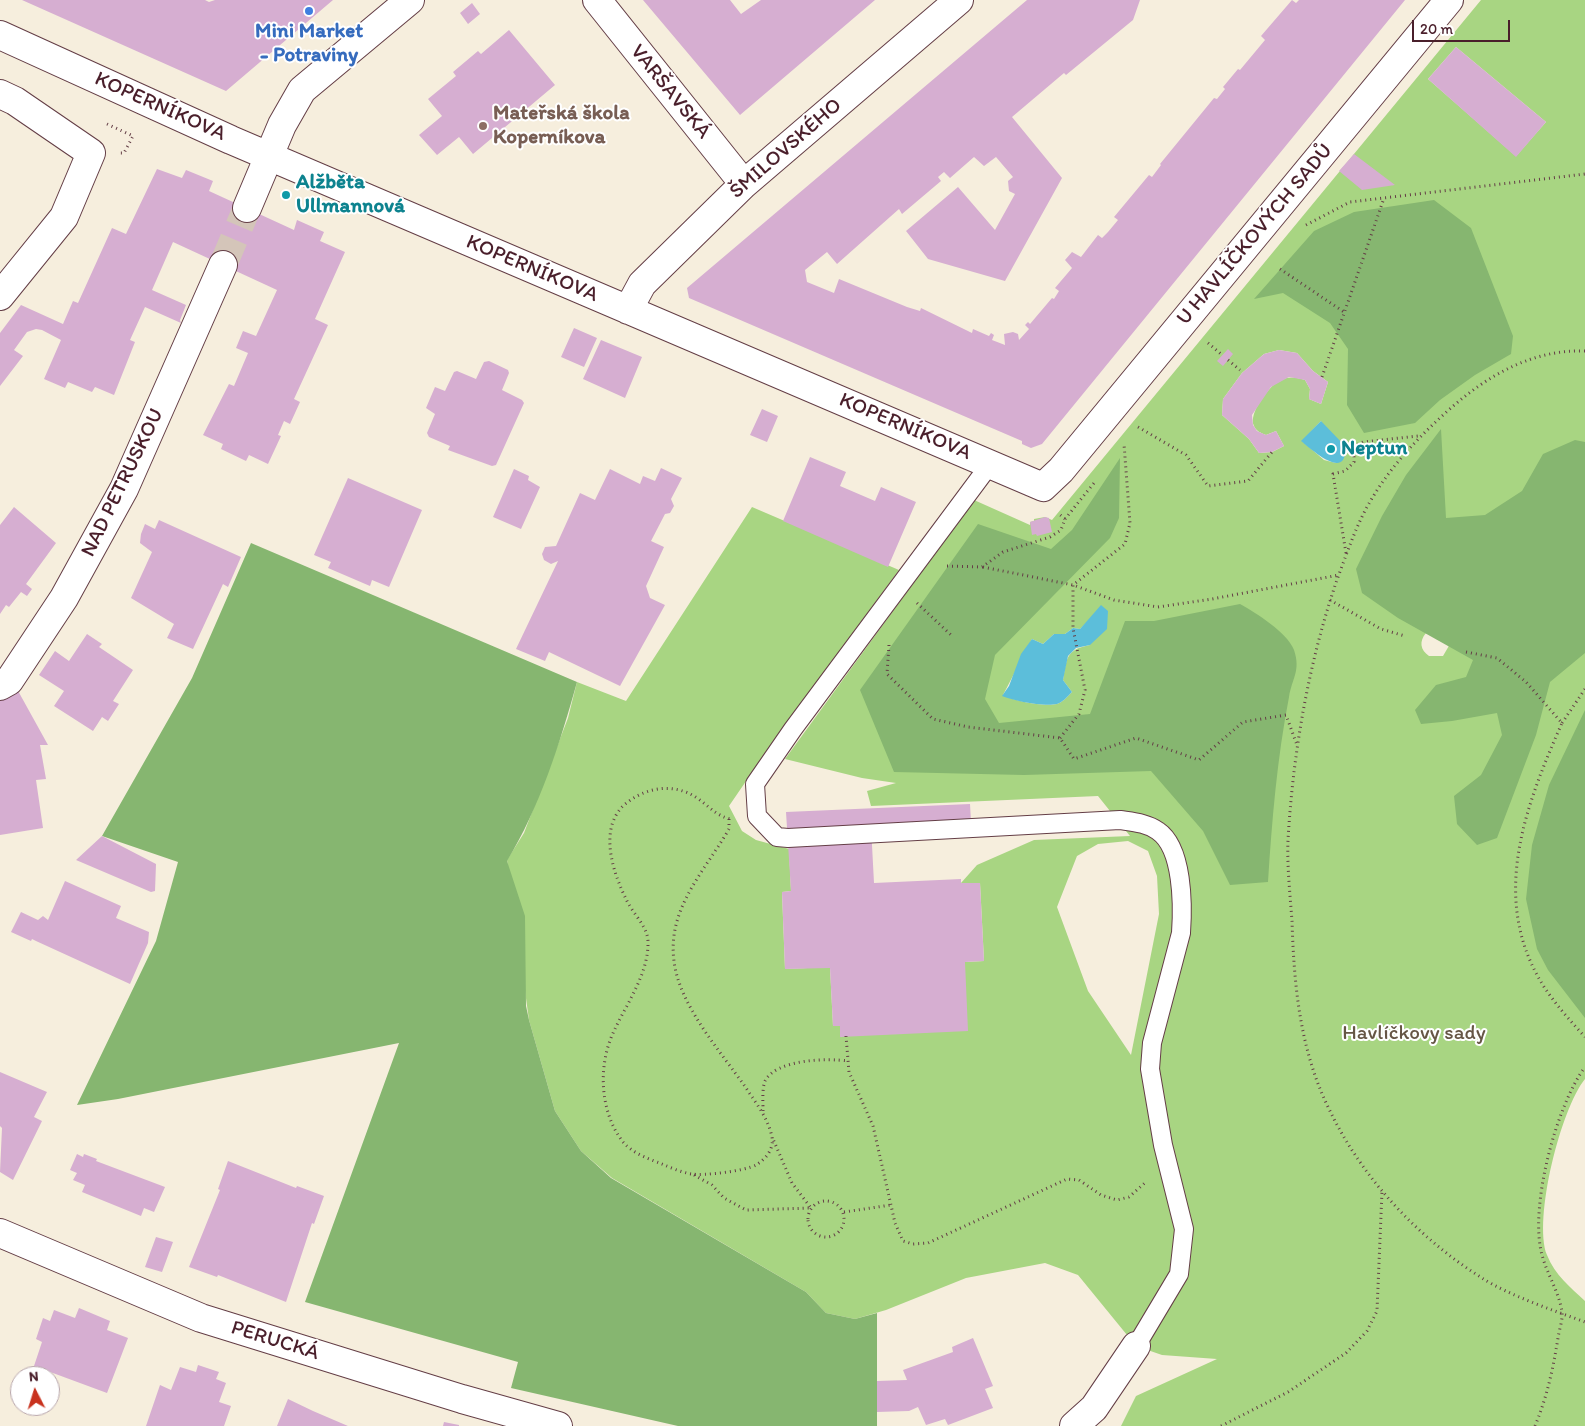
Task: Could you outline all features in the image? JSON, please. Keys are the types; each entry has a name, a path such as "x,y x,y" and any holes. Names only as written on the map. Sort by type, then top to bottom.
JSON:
{"street":[{"path":"248,208 271,156 282,125 302,90 410,0"},
{"name":"VARŠAVSKÁ","path":"597,0 744,184"},
{"name":"ŠMILOVSKÉHO","path":"628,310 642,284 744,184 959,0"},
{"name":"U HAVLÍČKOVÝCH SADŮ","path":"1061,470 1449,0"},
{"name":"KOPERNÍKOVA","path":"0,35 271,156 628,310 991,463 1043,487 1061,470"},
{"path":"0,94 15,101 91,153 64,217 0,296"},
{"name":"NAD PETRUSKOU","path":"0,686 9,680 64,598 124,489 223,265"},
{"name":"PERUCKÁ","path":"0,1233 201,1318 462,1399 558,1426"},
{"path":"1074,1426 1094,1408 1136,1346"}],"lane":[{"path":"991,463 793,729 756,784 757,816 777,837 788,838 1120,820 1142,824 1157,830 1167,839 1177,864 1183,915 1178,951 1164,990 1152,1043 1150,1069 1167,1162 1184,1229 1179,1274 1136,1346"}],"path":[{"path":"99,120 132,136 124,154"},
{"path":"1301,231 1308,224 1350,202 1585,174"},
{"path":"1322,377 1384,198"},
{"path":"1280,269 1344,312"},
{"path":"1214,336 1208,344 1222,355"},
{"path":"1585,351 1570,350 1541,355 1515,365 1469,392 1419,436 1389,473 1366,508 1346,553 1330,600 1316,653 1298,747 1288,842 1294,974 1303,1039 1313,1073 1329,1110 1353,1152 1382,1191 1428,1239 1484,1279 1562,1314 1585,1322"},
{"path":"1228,360 1240,370"},
{"path":"1133,433 1144,420"},
{"path":"1138,427 1186,455 1208,486 1248,481 1272,452"},
{"path":"1346,553 1333,474 1345,471 1354,462 1354,446 1362,442 1419,436"},
{"path":"1118,452 1128,439"},
{"path":"1073,585 1125,544 1130,523 1124,444"},
{"path":"982,567 1004,552 1050,537 1061,530 1065,519 1094,482"},
{"path":"1053,510 1065,519"},
{"path":"939,566 982,567 1073,585 1114,600 1158,607 1212,599 1339,575"},
{"path":"1060,738 1079,714 1085,690 1073,628 1073,585"},
{"path":"911,597 952,635"},
{"path":"1330,600 1381,630 1405,636"},
{"path":"890,637 887,674 933,718 968,727 1060,738 1074,759 1136,738 1199,760 1243,722 1286,714 1298,747"},
{"path":"1466,652 1497,658 1526,682 1562,723"},
{"path":"1585,689 1562,723 1534,789 1520,842 1516,867 1515,906 1524,946 1534,969 1550,995 1585,1037"},
{"path":"671,788 687,792 700,799 713,812 729,819 729,829 695,879 683,903 675,927 674,961 680,987 720,1052 763,1112 792,1183 811,1208 746,1210 724,1198 712,1185 693,1174 667,1166 631,1150 623,1142 611,1120 605,1100 605,1054 613,1032 644,968 648,953 648,937 644,926 628,901 617,874 610,849 610,831 622,807 638,796 654,789 671,788"},
{"path":"846,1036 849,1072 876,1134 898,1233 903,1242 913,1244 928,1243 1068,1179 1079,1180 1101,1195 1116,1200 1129,1197 1167,1162"},
{"path":"763,1112 765,1082 772,1071 790,1065 831,1059 848,1061"},
{"path":"1535,1426 1550,1381 1562,1314 1553,1279 1542,1255 1538,1209 1543,1182 1563,1108 1577,1077 1585,1067"},
{"path":"693,1174 754,1166 765,1158 772,1148 772,1137"},
{"path":"1221,1426 1288,1392 1346,1353 1367,1331 1377,1311 1382,1191"},
{"path":"828,1200 838,1204 844,1212 845,1221 841,1230 834,1237 824,1238 815,1234 809,1226 807,1216 811,1208 819,1202 828,1200"},
{"path":"844,1212 891,1205"}],"green space":[{"name":"Havlíčkovy sady","path":"1481,0 1585,0 1585,1079 1576,1093 1567,1114 1552,1164 1544,1216 1544,1238 1547,1255 1554,1269 1585,1301 1585,1426 1121,1426 1136,1396 1217,1359 1162,1355 1136,1346 1078,1275 1045,1263 966,1278 886,1310 855,1319 826,1313 806,1292 612,1178 581,1151 555,1111 529,1020 507,860 524,833 568,718 577,682 626,701 752,507 899,570 766,752 729,806 742,831 756,840 789,849 791,891 782,892 785,969 830,967 833,1026 840,1026 841,1037 965,962 984,961 980,883 961,883 977,865 1034,840 1130,836 1098,796 871,806 867,791 896,783 862,778 785,759 974,500 1030,525 1030,522 1034,521 1034,519 1045,517 1052,520","holes":["1456,47 1546,122 1516,156 1428,79","1279,350 1297,353 1313,371 1328,382 1321,404 1309,399 1310,389 1305,380 1302,379 1285,378 1270,389 1256,408 1253,421 1254,426 1257,431 1266,435 1276,431 1284,446 1272,452 1259,453 1249,439 1222,415 1223,399 1242,373 1264,354","1321,421 1336,463 1324,460 1302,441","1091,618 1090,645 1076,649 1067,660 1063,680 1072,692 1063,701 1045,705 1021,701 1003,695 1032,639 1043,644 1054,634 1065,634 1073,628 1080,629","1426,633 1450,644 1443,656 1429,656 1424,651 1422,639","1128,841 1148,851 1157,876 1159,914 1131,1055 1088,991 1057,907 1077,856 1098,844"]},
{"path":"1434,200 1471,228 1513,336 1511,354 1475,375 1440,400 1415,423 1364,433 1347,405 1348,349 1330,323 1283,293 1254,299 1314,231 1354,212"},
{"path":"1441,429 1446,518 1485,515 1522,491 1543,454 1575,440 1585,442 1585,653 1550,682 1536,735 1497,838 1477,845 1457,824 1454,796 1481,775 1502,735 1497,713 1421,724 1415,710 1436,685 1466,677 1473,660 1398,618 1362,593 1356,569 1382,516 1406,475"},
{"path":"1120,458 1119,518 1110,538 995,655 985,699 999,723 1090,714 1125,621 1154,621 1240,604 1254,612 1285,636 1294,650 1297,664 1290,690 1278,766 1268,882 1230,885 1203,831 1151,771 1024,775 894,772 860,690 978,524 1051,549 1072,530"},
{"path":"251,543 577,682 548,774 529,819 507,861 525,916 526,1006 555,1111 581,1151 611,1178 806,1292 826,1313 855,1319 877,1313 877,1426 678,1426 511,1388 518,1362 305,1302 399,1043 118,1099 77,1105 156,941 178,862 102,836 192,678"},
{"path":"1585,710 1585,1018 1548,970 1537,949 1526,899 1532,845 1549,785"}],"water":[{"path":"1321,421 1345,446 1344,457 1341,462 1335,463 1320,456 1301,441"},
{"path":"1101,605 1108,611 1107,629 1090,645 1076,648 1068,656 1063,680 1072,692 1065,699 1057,704 1045,705 1021,702 1002,696 1009,686 1021,654 1032,639 1043,644 1054,634 1065,634 1073,628 1080,629"}],"building":[{"path":"22,0 205,0 209,2 215,0 333,0 226,91"},
{"path":"643,0 730,0 741,14 761,0 875,0 740,115"},
{"path":"1027,0 1140,0 1133,20 1066,75 1064,73 1012,117 1062,178 1005,281 928,259 906,231 958,187 995,230 1015,194 1009,191 1008,181 1013,177 996,157 984,166 974,157 950,178 944,172 938,177 941,181 902,214 899,209 837,264 827,252 805,270 807,282 834,293 839,279 907,307 920,311 921,308 972,333 973,329 989,336 991,333 994,335 992,340 1005,345 1004,334 1013,332 1018,334 1019,340 1029,329 1025,325 1028,322 1030,324 1052,298 1054,299 1059,291 1055,288 1072,268 1065,260 1072,252 1081,257 1098,235 1102,238 1108,232 1118,220 1114,217 1149,175 1152,177 1160,164 1214,98 1217,99 1225,89 1223,87 1265,40 1261,36 1292,0 1296,3 1299,0 1405,0 1042,444 1031,448 1022,444 1022,441 689,298 687,288"},
{"path":"472,3 480,14 468,24 460,13"},
{"path":"509,30 555,85 473,154 459,137 437,155 419,135 442,116 428,99 456,76 453,72 478,51 481,54"},
{"path":"1456,47 1546,122 1516,157 1428,79"},
{"path":"1354,154 1395,185 1362,190 1339,171"},
{"path":"157,169 182,178 186,170 213,181 209,191 294,230 297,220 324,232 320,241 345,252 315,319 328,325 294,399 300,402 290,424 284,421 278,435 281,436 268,464 249,455 246,461 221,449 223,444 203,435 229,384 234,386 248,353 236,348 243,331 256,336 277,290 173,242 152,290 186,305 180,320 181,323 145,307 130,340 135,342 114,395 95,387 92,392 68,382 65,388 44,379 61,340 42,330 36,329 27,332 14,350 23,356 0,386 0,333 21,305 63,324 73,301 78,303 112,228 126,234"},
{"path":"574,328 597,338 584,367 561,357"},
{"path":"601,340 642,357 625,398 583,379"},
{"path":"1228,349 1233,354 1223,366 1217,361"},
{"path":"1279,350 1297,353 1313,371 1328,382 1321,404 1309,399 1310,389 1305,380 1289,377 1271,387 1252,415 1253,425 1257,431 1266,435 1276,431 1284,446 1272,452 1259,453 1249,439 1222,415 1223,399 1242,373 1264,354"},
{"path":"489,361 508,370 509,373 502,390 522,400 524,403 496,465 492,466 448,450 450,446 429,437 427,433 435,414 426,408 435,387 445,391 454,372 457,371 476,379 484,362"},
{"path":"762,409 778,416 767,442 750,435"},
{"path":"810,457 846,472 840,486 875,501 881,487 916,502 888,567 783,521"},
{"path":"661,468 682,478 671,499 674,506 670,513 665,514 651,541 664,547 646,586 650,598 665,605 620,686 549,652 545,661 516,649 558,561 551,564 544,560 542,554 545,547 556,546 580,493 595,500 610,469 640,484 643,476 655,481"},
{"path":"514,469 529,476 528,480 540,487 521,529 493,517"},
{"path":"348,478 422,510 389,587 372,580 370,586 328,568 331,562 314,555"},
{"path":"14,507 56,543 26,584 32,589 27,596 21,592 9,607 6,605 0,614 0,525"},
{"path":"1045,517 1049,518 1052,532 1037,536 1036,534 1032,535 1030,522"},
{"path":"159,520 241,557 228,587 223,584 193,649 167,638 174,624 131,598 152,552 140,543 141,534 145,524 155,529"},
{"path":"87,634 102,644 99,647 133,670 113,701 119,704 108,721 102,717 93,731 54,706 64,691 39,675 55,651 69,661"},
{"path":"17,689 48,745 40,745 46,779 36,780 43,828 0,835 0,700"},
{"path":"970,804 971,822 871,826 874,883 961,879 961,883 980,883 984,961 965,962 968,1031 840,1037 840,1026 833,1026 830,968 785,969 782,892 791,891 786,812"},
{"path":"102,836 156,864 155,891 151,892 76,860"},
{"path":"65,881 121,906 116,918 149,932 148,943 130,984 32,939 31,941 11,932 21,912 38,920 43,916 48,920"},
{"path":"0,1072 47,1092 34,1117 42,1121 13,1180 0,1172 2,1128 0,1126"},
{"path":"77,1154 83,1157 84,1154 97,1159 96,1161 165,1187 154,1212 144,1208 141,1216 82,1192 85,1185 73,1180 77,1173 70,1170"},
{"path":"228,1161 296,1188 297,1186 324,1196 314,1224 312,1223 286,1302 218,1275 217,1277 189,1267 220,1190 218,1189"},
{"path":"156,1237 173,1242 162,1272 145,1267"},
{"path":"79,1308 110,1321 107,1330 128,1338 107,1393 60,1376 60,1366 34,1366 42,1342 36,1339 43,1318 50,1321 54,1310 75,1318"},
{"path":"973,1338 993,1386 985,1389 993,1408 948,1425 945,1419 926,1425 918,1407 909,1411 877,1412 877,1381 907,1380 903,1370 953,1352 952,1347"},
{"path":"198,1365 219,1372 216,1379 226,1383 219,1402 231,1406 224,1426 146,1426 160,1385 171,1390 180,1367 196,1372"},
{"path":"288,1399 313,1411 348,1426 277,1426"},
{"path":"444,1422 459,1425 459,1426 443,1426"}],"tunnel":[{"path":"223,265 247,208"}],"place":[{"name":"Mini Market - Potraviny","path":"309,11"},
{"name":"Mateřská škola Koperníkova","path":"483,126"},
{"name":"Alžběta Ullmannová","path":"286,195"},
{"name":"Neptun","path":"1331,449"}]}
